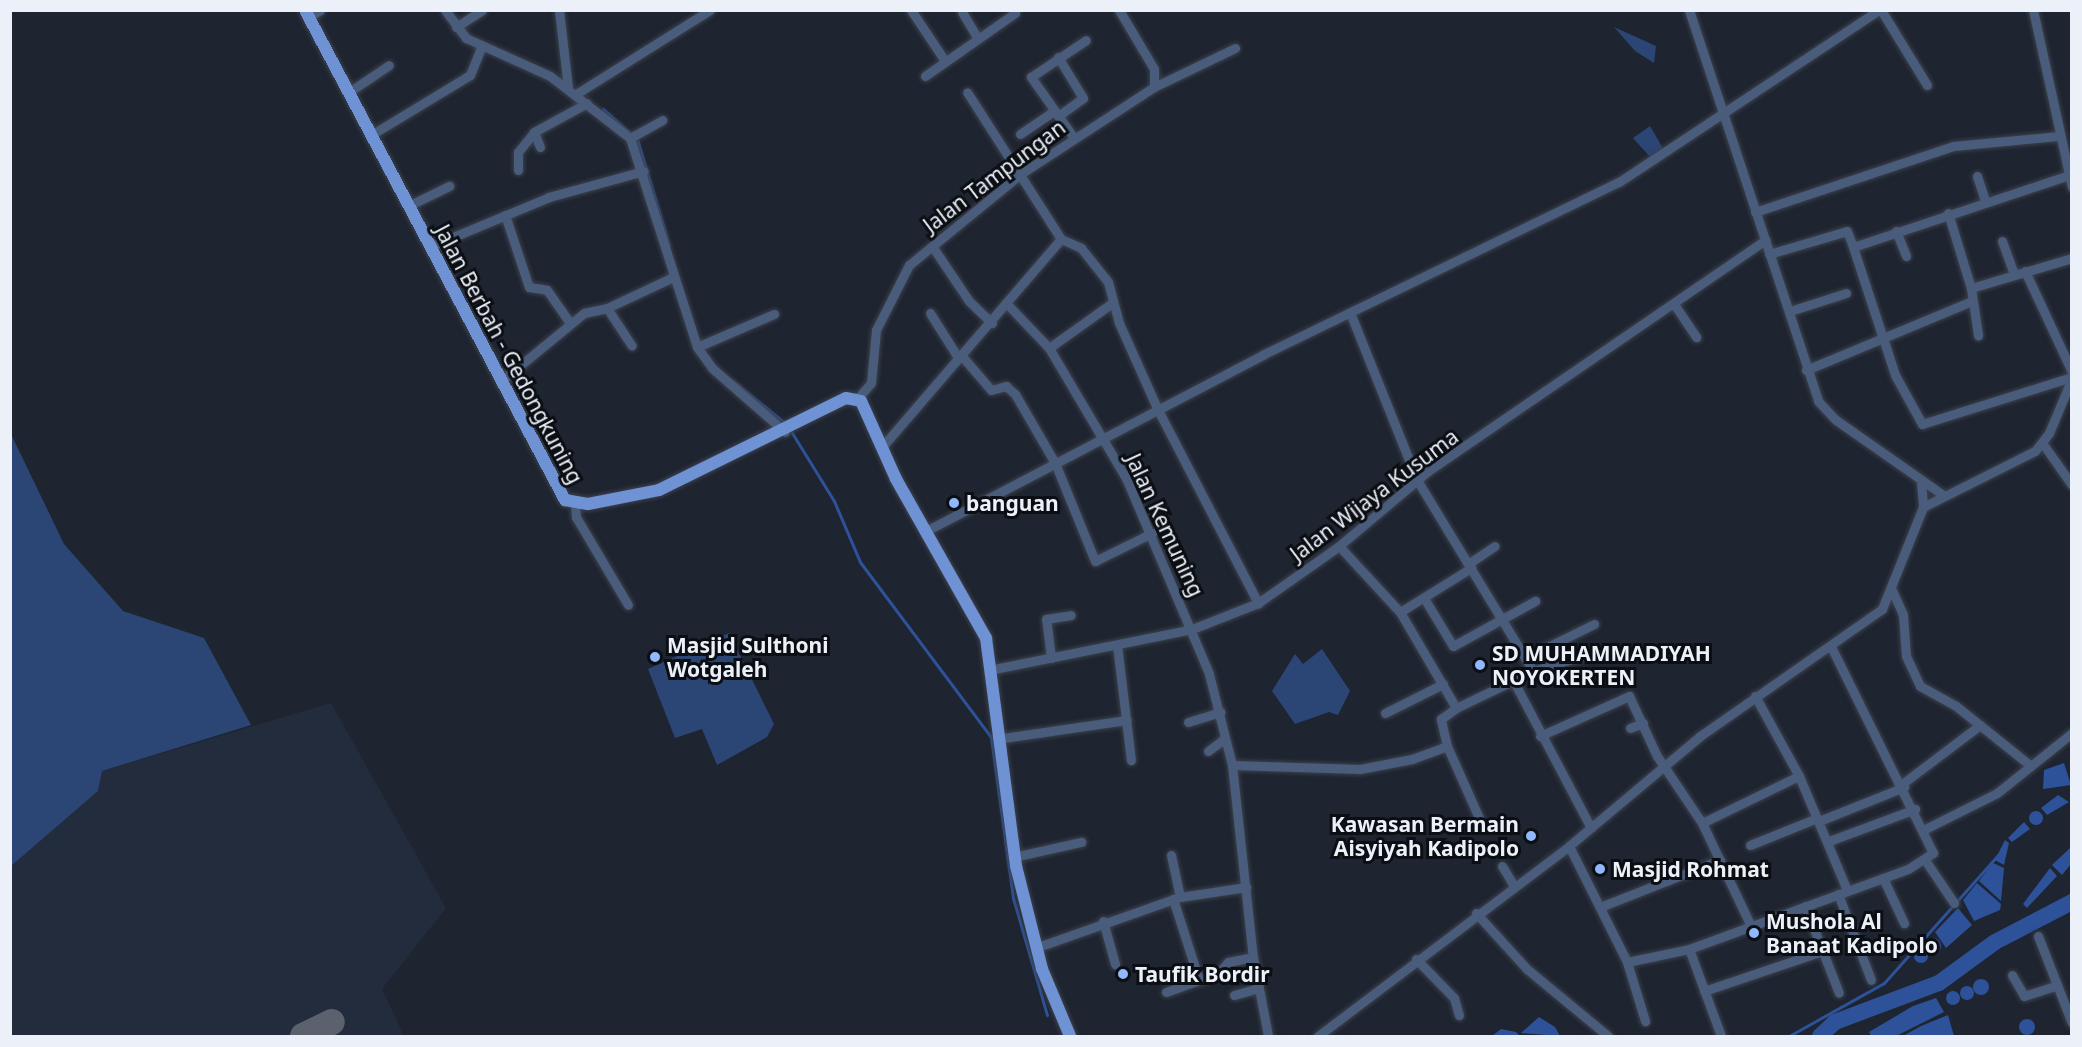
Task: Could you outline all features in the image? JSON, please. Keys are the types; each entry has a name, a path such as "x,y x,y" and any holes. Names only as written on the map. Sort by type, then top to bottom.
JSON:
{"main road":[{"name":"Jalan Berbah - Gedongkuning","path":"307,14 560,495 576,504 659,490 789,429 846,399 857,399"},
{"path":"857,399 980,620 994,669 1014,857 1035,948 1070,1036"}],"street":[{"path":"307,14 320,10"},
{"path":"445,10 456,27 482,46 568,88 634,135 671,278 700,346 712,368 789,429"},
{"path":"456,27 482,10"},
{"path":"559,10 568,88"},
{"path":"576,94 710,10"},
{"path":"911,10 945,61"},
{"path":"1119,10 1154,69 1154,87"},
{"path":"1689,10 1722,117 1790,311 1806,370 1826,411 1921,482 1944,495"},
{"path":"1856,10 1860,22"},
{"path":"928,530 1157,408 1351,315 1618,182 1722,117 1880,10 1927,85"},
{"path":"2033,10 2058,136 2072,187"},
{"path":"962,12 978,39"},
{"path":"925,76 1015,13"},
{"path":"1074,138 1031,77 1086,40"},
{"path":"371,135 470,75 482,46"},
{"name":"Jalan Tampungan","path":"857,399 871,383 873,342 897,285 909,265 1022,173 1074,138 1154,87 1235,48"},
{"path":"1020,134 1083,98 1058,57"},
{"path":"349,92 389,65"},
{"path":"968,92 1022,173 1061,239 1075,242 1105,276 1112,303 1157,408 1258,603"},
{"path":"518,170 518,152 534,132 587,103"},
{"path":"634,135 662,120"},
{"path":"534,132 540,147"},
{"path":"1755,212 1953,146 2058,136"},
{"path":"429,247 578,187 644,171"},
{"path":"1853,247 1984,201 2069,175"},
{"path":"1977,176 1984,201"},
{"path":"408,206 448,186"},
{"path":"1948,213 1971,288 1971,301 1978,335"},
{"path":"505,215 529,286 547,290 570,323"},
{"path":"1769,254 1847,231 1894,375 1922,424 2072,378 2043,444 2015,465 1944,495 1923,507"},
{"path":"1896,231 1906,256"},
{"path":"882,447 1008,305 1061,239"},
{"name":"Jalan Wijaya Kusuma","path":"994,669 1192,629 1258,603 1339,546 1417,480 1765,240"},
{"path":"2002,241 2014,274"},
{"path":"932,246 969,301 992,322"},
{"path":"1971,288 2072,258"},
{"path":"2025,271 2072,372"},
{"path":"500,382 538,356 570,323 587,311 607,308 671,278"},
{"path":"1790,311 1846,293"},
{"path":"1806,370 1971,301"},
{"path":"1049,348 1112,303"},
{"path":"1674,304 1696,337"},
{"name":"Jalan Kemuning","path":"1008,305 1049,348 1103,437 1152,533 1192,629 1221,712 1232,765 1253,957 1268,1036"},
{"path":"607,308 632,346"},
{"path":"930,313 960,357 991,390 1011,387 1055,463 1095,561 1152,533"},
{"path":"700,346 774,314"},
{"path":"1351,315 1417,480 1533,671"},
{"path":"2043,444 2072,485"},
{"path":"1318,1036 1476,913 1569,846 1664,766 1755,696 1882,609 1892,590 1923,507 1921,482"},
{"path":"576,504 576,518 628,605"},
{"path":"1339,546 1400,612 1456,708"},
{"path":"1400,612 1424,598 1495,546"},
{"path":"1892,590 1903,615 1906,656 1920,686 1980,725 2031,766"},
{"path":"1424,598 1453,646 1503,621 1535,601"},
{"path":"1051,658 1046,619 1071,615"},
{"path":"1526,658 1594,624"},
{"path":"1117,645 1131,760"},
{"path":"1627,962 1689,949 1751,927 1883,878 1925,860 1934,850 1831,646"},
{"path":"1479,818 1447,746 1442,719 1456,708 1533,671 1594,652"},
{"path":"1513,680 1540,736 1591,828"},
{"path":"1385,713 1443,684"},
{"path":"1540,736 1625,695 1643,723 1664,766 1702,823 1751,927"},
{"path":"1755,696 1799,776 1828,841 1871,980"},
{"path":"1188,722 1221,712"},
{"path":"1003,738 1127,720"},
{"path":"1630,728 1643,723"},
{"path":"1750,845 1903,785 1980,725"},
{"path":"1925,829 1997,793 2072,733"},
{"path":"1208,751 1225,738"},
{"path":"1232,765 1360,769 1447,746"},
{"path":"1702,823 1799,776"},
{"path":"1828,841 1915,809"},
{"path":"1014,857 1081,842"},
{"path":"1569,846 1627,962 1645,1022"},
{"path":"1171,855 1177,898 1198,980"},
{"path":"1600,907 1720,860"},
{"path":"1925,860 1954,903"},
{"path":"1502,866 1514,886"},
{"path":"1883,878 1904,923"},
{"path":"1035,948 1103,921 1177,898 1246,887"},
{"path":"1805,906 1839,993"},
{"path":"1476,913 1527,969 1608,1036"},
{"path":"1103,921 1115,964"},
{"path":"2038,936 2072,1023"},
{"path":"1689,949 1722,1036"},
{"path":"1704,991 1822,951"},
{"path":"1166,992 1218,974 1228,962 1253,957"},
{"path":"1416,959 1454,998 1460,1015"},
{"path":"2012,975 2024,996 2057,985"},
{"path":"1234,995 1259,988"}],"shaded area":[{"path":"1614,27 1656,46 1654,63 1635,51"},
{"path":"1650,126 1664,150 1651,158 1633,138"},
{"path":"10,432 64,544 123,611 204,638 251,725 102,771 98,791 11,866"},
{"path":"729,633 774,724 767,737 717,765 702,729 675,738 648,669"},
{"path":"1322,649 1350,691 1338,715 1329,712 1295,724 1272,691 1295,654 1303,664"},
{"path":"331,703 446,908 382,989 404,1036 11,1036 10,866 98,791 102,771"},
{"path":"2064,763 2071,785 2043,789 2044,770"},
{"path":"2058,795 2069,802 2047,815 2041,808"},
{"path":"2036,811 2041,813 2043,818 2041,823 2036,825 2031,823 2029,818 2031,813"},
{"path":"2024,822 2030,829 2012,842 2008,838"},
{"path":"2005,840 2009,843 2004,865 1995,860"},
{"path":"2071,847 2071,864 2062,875 2052,865"},
{"path":"1993,863 2004,868 2001,901 1979,881"},
{"path":"2050,868 2057,876 2027,908 2023,904"},
{"path":"1977,883 2001,904 2000,910 1974,921 1963,900"},
{"path":"1958,908 1972,925 1946,948 1935,932"},
{"path":"1933,938 1939,940 1941,946 1939,952 1933,954 1927,952 1925,946 1927,940"},
{"path":"1918,949 1924,949 1928,956 1924,963 1918,963 1914,959 1914,953"},
{"path":"1978,979 1984,979 1989,987 1987,993 1978,995 1973,990 1973,984"},
{"path":"1964,986 1970,986 1974,993 1970,1000 1964,1000 1960,996 1960,990"},
{"path":"1950,991 1956,991 1960,998 1956,1005 1950,1005 1946,1001 1946,995"},
{"path":"1936,998 1944,1012 1896,1036 1871,1036 1869,1032 1913,1006"},
{"path":"1948,1015 1954,1036 1903,1036 1921,1026"},
{"path":"1539,1017 1555,1027 1560,1036 1521,1033"},
{"path":"2024,1019 2030,1019 2035,1027 2033,1033 2024,1035 2019,1030 2019,1024"},
{"path":"1501,1029 1516,1032 1520,1036 1492,1036"}],"waterway":[{"path":"603,109 637,139 669,245"},
{"path":"732,380 785,423"},
{"path":"789,428 834,501 860,562 991,737 1013,898 1047,1015"},
{"path":"1789,1036 1884,983 1999,854"},
{"path":"1820,1036 1835,1022 1939,983 1995,942 2072,902"}],"taxiway":[{"path":"303,1036 332,1022"}],"place":[{"name":"banguan","path":"954,503"},
{"name":"Masjid Sulthoni Wotgaleh","path":"655,657"},
{"name":"SD MUHAMMADIYAH NOYOKERTEN","path":"1480,665"},
{"name":"Kawasan Bermain Aisyiyah Kadipolo","path":"1531,836"},
{"name":"Masjid Rohmat","path":"1600,869"},
{"name":"Mushola Al Banaat Kadipolo","path":"1754,933"},
{"name":"Taufik Bordir","path":"1123,974"}]}
